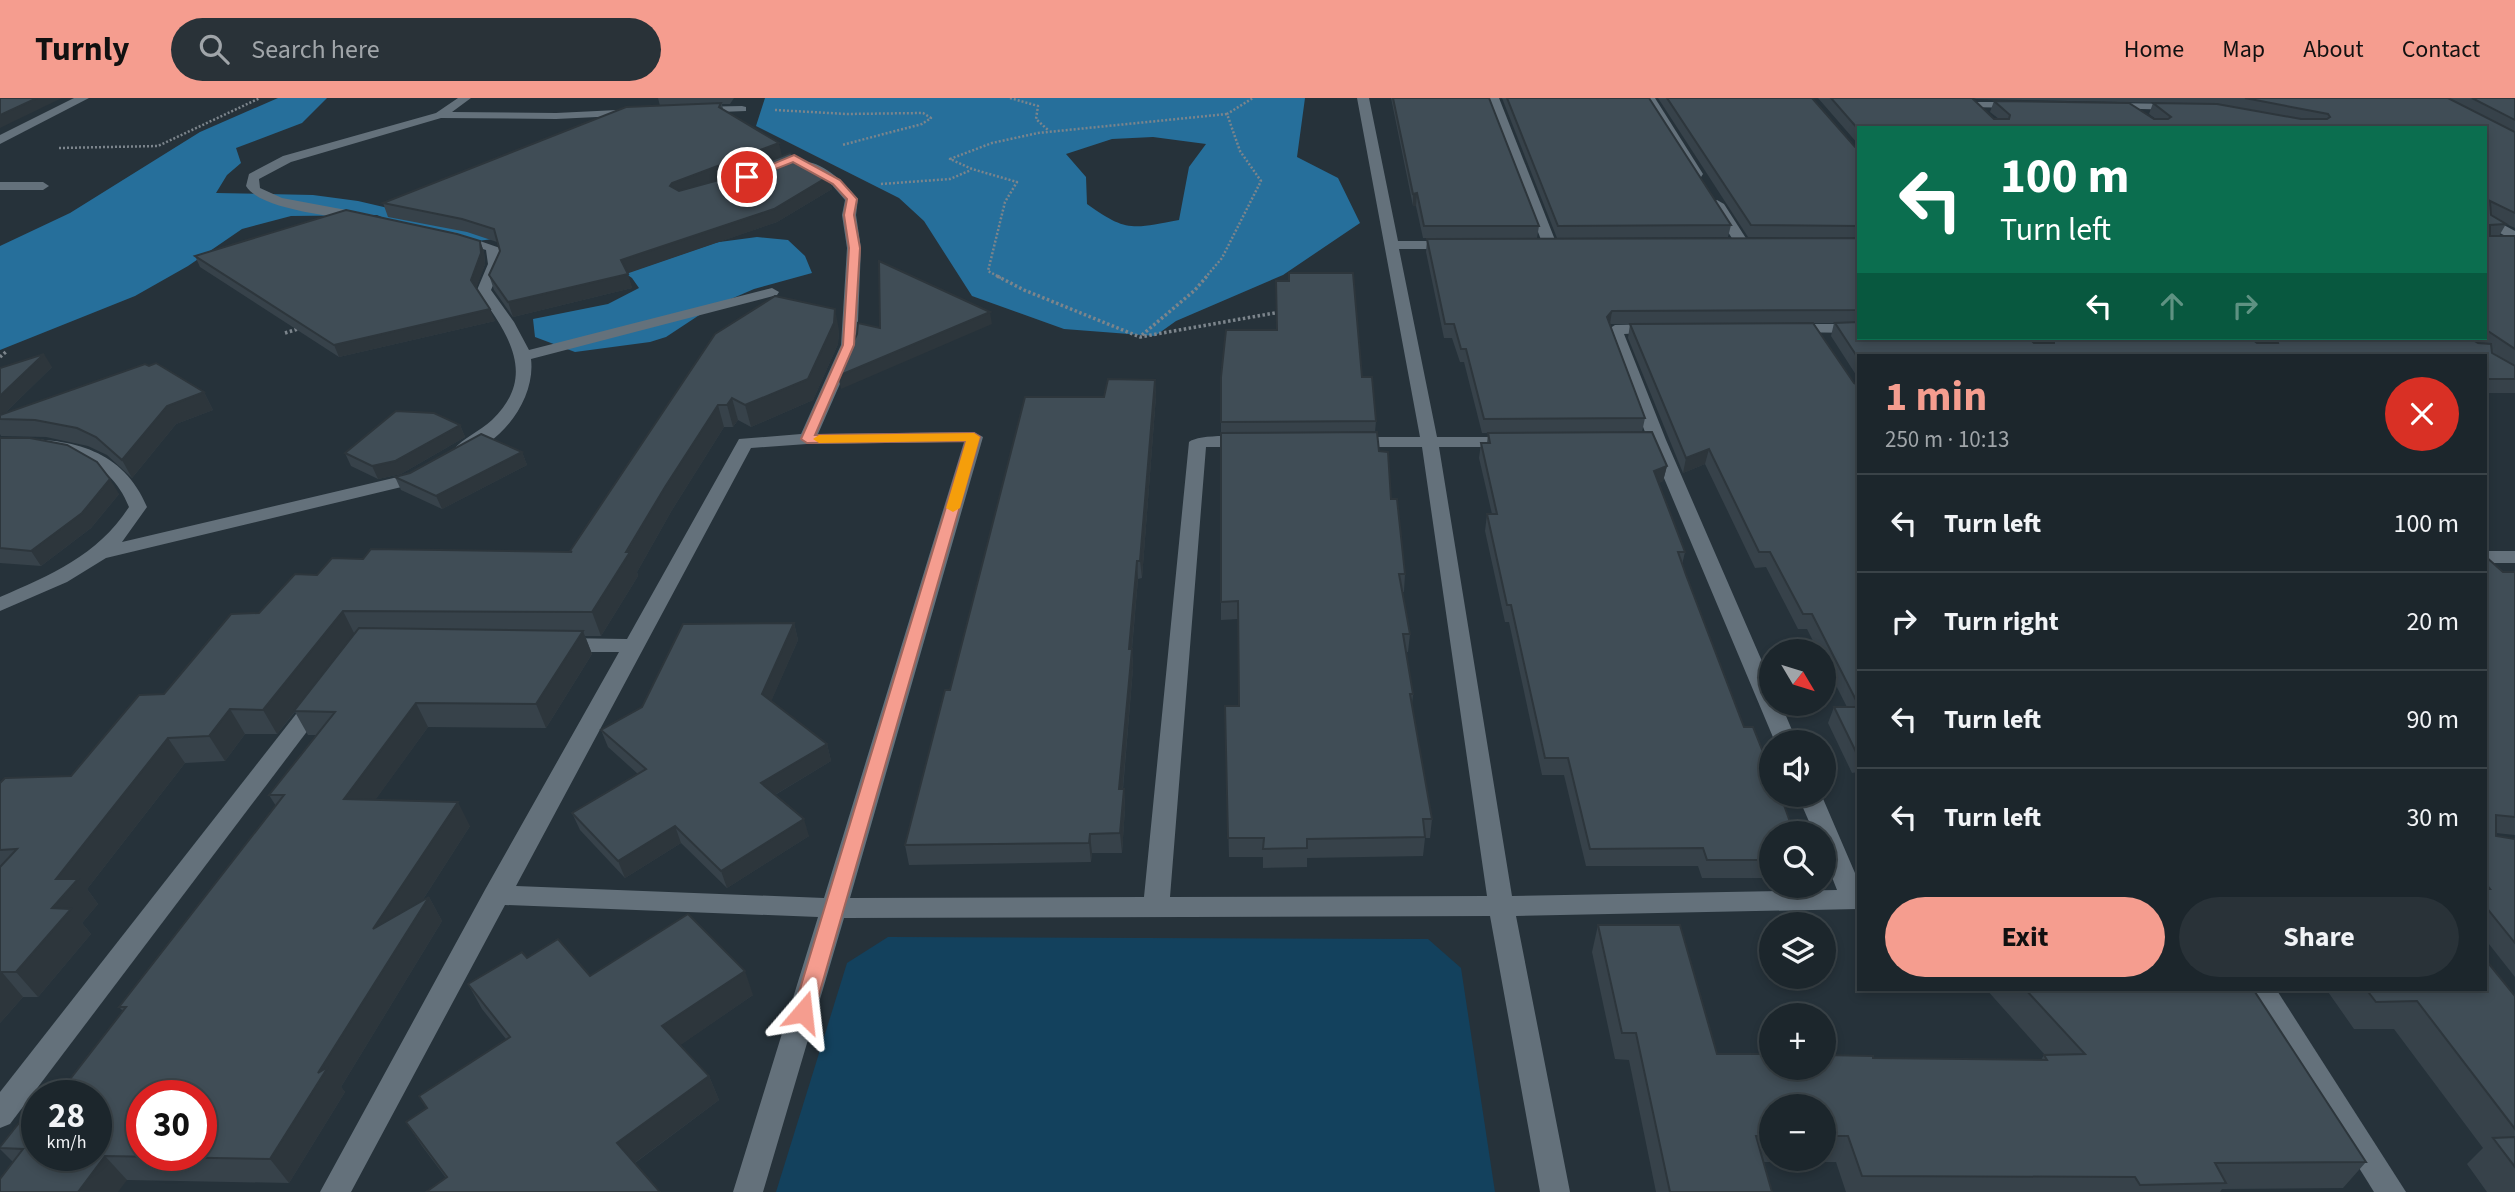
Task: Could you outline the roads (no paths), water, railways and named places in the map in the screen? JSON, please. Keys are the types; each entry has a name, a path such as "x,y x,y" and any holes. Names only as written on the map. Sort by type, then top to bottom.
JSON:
{"street":[{"path":"0,140 83,98"},
{"path":"385,223 330,209 279,201 255,191 252,186 253,177 267,167 344,140 414,125 440,115 465,98"},
{"path":"1363,98 1430,443 1501,906 1555,1192"},
{"path":"1493,98 1550,245"},
{"path":"1649,98 1742,244"},
{"path":"2116,98 2148,121"},
{"path":"1968,101 2037,105"},
{"path":"1968,101 1990,120"},
{"path":"2088,106 2188,107"},
{"path":"687,111 742,109"},
{"path":"440,115 556,116 645,112"},
{"path":"794,158 836,182 852,199 849,215 854,248 849,345 807,439"},
{"path":"0,186 43,186"},
{"path":"2487,220 2515,237"},
{"path":"105,552 408,480 479,440 504,418 520,395 523,356 501,314 484,290 495,264 493,248 441,234"},
{"path":"2495,243 2515,243"},
{"path":"1390,246 1470,245"},
{"path":"523,356 772,292"},
{"path":"1775,329 1857,329"},
{"path":"1815,329 1830,350"},
{"path":"1669,330 1615,330 1650,440 1781,730"},
{"path":"335,1192 495,895 745,443 807,439 974,437 748,1192"},
{"path":"1334,442 1537,441"},
{"path":"1156,908 1198,442 1266,442"},
{"path":"0,444 41,444 75,450 119,471 134,490 138,507 128,527 105,552 75,570 0,604"},
{"path":"2488,555 2515,557"},
{"path":"538,644 632,646"},
{"path":"0,1115 330,686"},
{"path":"495,895 834,908 1501,906 1856,899 1815,807"},
{"path":"2262,991 2391,1192"}]}
